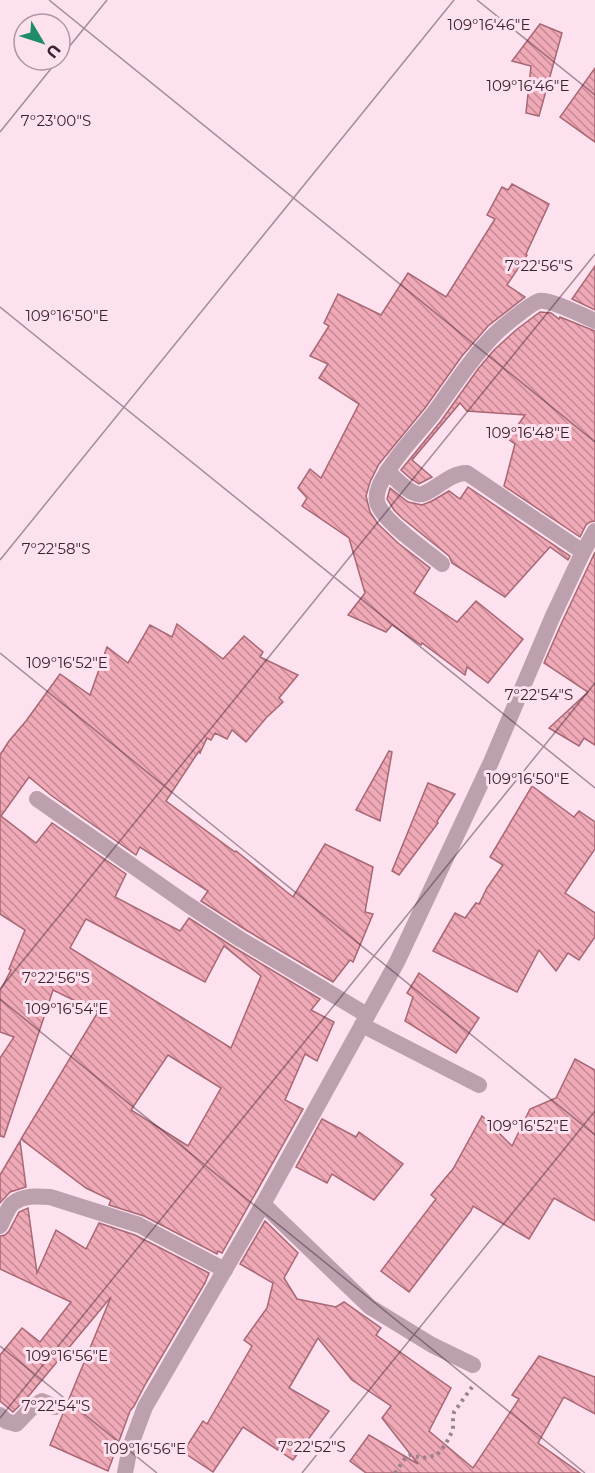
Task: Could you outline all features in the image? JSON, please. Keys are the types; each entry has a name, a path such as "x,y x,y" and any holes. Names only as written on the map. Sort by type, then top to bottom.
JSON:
{"street":[{"path":"442,564 381,513 377,502 378,489 387,471 495,334 529,307 538,301 547,302 595,321"},
{"path":"387,471 419,495 426,494 447,478 460,472 467,473 583,552"},
{"path":"125,1473 130,1447 146,1407 263,1204 397,962 491,762 552,618 595,531"},
{"path":"37,799 187,904 365,1020 479,1085"},
{"path":"0,1226 12,1205 21,1199 35,1196 50,1197 139,1225 225,1270"},
{"path":"263,1204 370,1307 432,1345 473,1365"},
{"path":"0,1415 6,1421 16,1424 34,1404 42,1401 55,1407"}],"path":[{"path":"395,1473 406,1457 410,1455 423,1458 437,1455 445,1445 453,1430 454,1412 474,1384 478,1372 473,1365"}],"building":[{"path":"540,24 562,33 539,116 526,113 531,66 512,61"},
{"path":"595,68 595,142 560,117"},
{"path":"512,184 549,204 527,255 507,285 525,297 488,326 462,356 425,408 379,464 366,496 370,512 378,524 430,568 414,593 457,622 476,601 523,639 488,683 467,667 465,675 422,643 421,645 392,625 386,632 348,615 365,593 349,538 302,506 307,498 298,488 310,469 321,478 359,404 319,378 328,364 310,356 329,326 324,323 338,294 381,315 408,273 446,297 495,219 487,215 502,187 508,190"},
{"path":"595,266 595,310 572,299"},
{"path":"540,312 551,313 559,319 560,317 595,331 595,521 586,525 580,537 504,486 515,444 508,439 525,415 467,411 460,403 412,460 432,477 419,484 401,470 494,350"},
{"path":"468,487 570,556 568,560 550,547 505,597 452,563 449,556 402,518 387,499 390,488 408,502 422,505 449,491 460,499"},
{"path":"595,552 595,745 584,738 579,746 549,728 588,692 544,663"},
{"path":"177,624 223,659 244,636 263,652 260,657 298,675 279,698 283,702 246,742 232,730 227,739 215,733 211,740 207,738 200,753 199,751 166,801 236,851 293,897 325,844 373,867 365,912 373,914 353,962 350,960 333,982 201,901 208,891 140,847 136,855 52,796 29,777 1,816 36,843 52,823 126,874 115,897 180,931 189,918 320,999 311,1010 334,1022 317,1061 305,1054 285,1100 303,1109 222,1253 218,1251 217,1254 144,1216 109,1205 111,1200 86,1188 21,1139 98,1012 53,990 4,1137 0,1136 0,1058 14,1037 0,1032 0,991 11,970 9,969 25,930 0,914 0,755 60,674 90,695 107,647 128,663 150,625 172,637","holes":["86,919 205,982 224,946 261,976 231,1048 70,948","168,1055 221,1088 188,1146 131,1110"]},
{"path":"389,751 392,752 380,821 356,810"},
{"path":"428,783 455,794 437,821 438,823 399,875 392,871"},
{"path":"532,786 574,817 579,811 595,822 595,849 565,893 595,913 595,937 579,960 568,953 556,971 539,950 517,992 433,951 455,913 465,918 476,903 479,904 503,865 490,857"},
{"path":"419,973 479,1018 456,1053 405,1021 413,997 407,993"},
{"path":"575,1059 595,1070 595,1221 554,1198 529,1239 473,1206 409,1292 381,1271 436,1199 431,1195 453,1169 482,1116 512,1146 530,1109 556,1098"},
{"path":"322,1119 356,1137 359,1132 403,1164 374,1200 332,1174 327,1183 296,1167"},
{"path":"20,1141 26,1187 10,1192 0,1203 0,1175"},
{"path":"28,1208 37,1273 56,1230 86,1249 99,1223 135,1235 209,1273 130,1411 108,1471 50,1445 111,1297 13,1412 0,1401 0,1355 22,1328 40,1342 71,1302 0,1269 0,1236 9,1231 19,1212"},
{"path":"265,1221 298,1253 284,1278 297,1299 336,1307 344,1302 381,1328 376,1335 451,1388 429,1431 473,1468 519,1399 512,1395 539,1356 595,1377 595,1414 564,1397 538,1443 580,1473 366,1473 350,1461 369,1435 418,1464 382,1418 391,1406 352,1380 318,1338 289,1388 329,1411 293,1460 243,1427 213,1472 183,1452 203,1421 207,1424 252,1346 244,1340 267,1308 273,1283 240,1264"}]}
